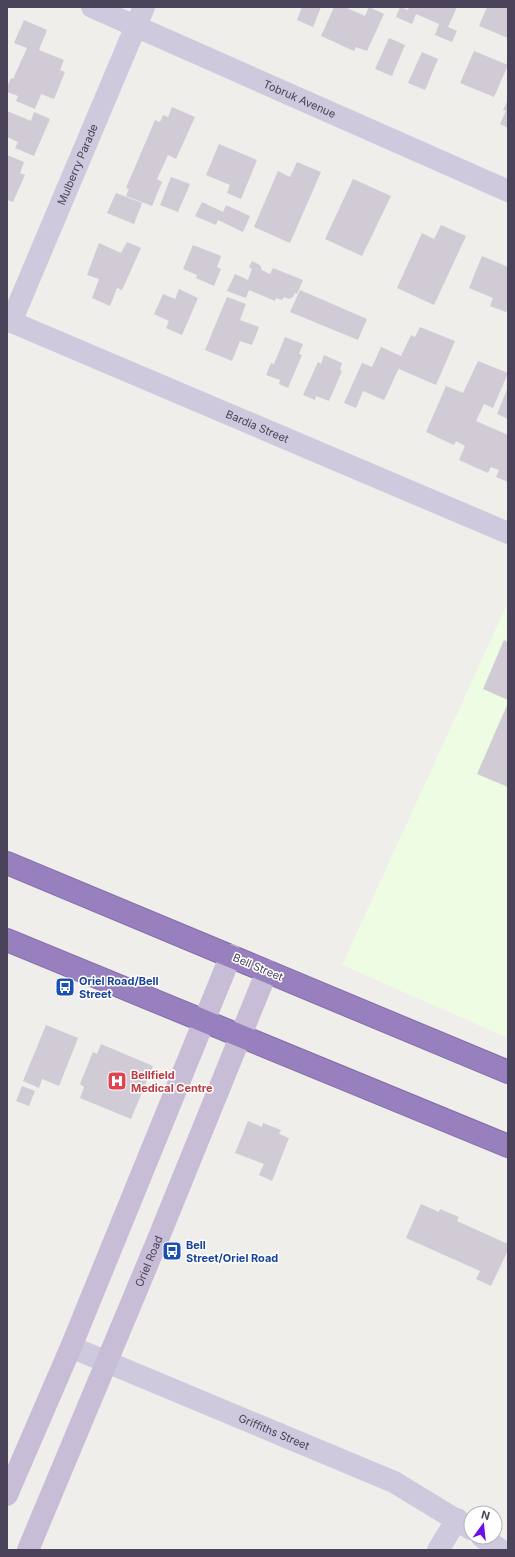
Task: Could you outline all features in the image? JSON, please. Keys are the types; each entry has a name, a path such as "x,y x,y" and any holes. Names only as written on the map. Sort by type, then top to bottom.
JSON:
{"highway":[{"name":"Bell Street","path":"7,863 231,955 508,1072"},
{"path":"7,940 508,1146"}],"main road":[{"path":"7,1495 70,1347 231,955"},
{"name":"Oriel Road","path":"28,1550 267,971"}],"street":[{"name":"Tobruk Avenue","path":"92,7 139,17 508,191"},
{"name":"Mulberry Parade","path":"9,321 139,17"},
{"name":"Bardia Street","path":"9,321 508,533"},
{"name":"Griffiths Street","path":"70,1347 394,1482 463,1523"},
{"path":"438,1550 463,1525"}],"shaded area":[{"path":"508,602 508,1038 342,965"}],"building":[{"path":"302,7 321,7 313,27 297,20"},
{"path":"334,7 345,7 365,16 369,7 384,14 367,51 356,47 354,51 321,36"},
{"path":"400,7 408,10 409,7 457,7 448,27 457,31 452,42 435,35 439,24 416,14 412,24 396,17"},
{"path":"487,7 508,7 508,38 479,26"},
{"path":"24,20 47,30 39,50 64,60 60,70 65,72 54,99 41,94 35,109 16,101 18,96 7,92 7,87 11,78 13,79 27,48 14,43"},
{"path":"389,38 405,45 392,76 375,69"},
{"path":"474,51 508,65 494,97 460,83"},
{"path":"422,52 438,59 425,90 408,83"},
{"path":"508,100 508,128 500,124 506,111 503,110"},
{"path":"172,107 195,117 176,159 168,155 157,179 162,182 152,206 126,196 129,189 126,188 155,120 160,122 163,115 168,117"},
{"path":"7,111 31,121 34,112 50,119 34,156 15,148 18,142 7,137"},
{"path":"219,144 257,160 241,199 227,193 230,185 206,175"},
{"path":"7,155 24,162 20,173 25,175 13,202 7,200"},
{"path":"297,162 321,172 290,243 254,227 278,171 290,177"},
{"path":"171,177 190,184 178,212 160,205"},
{"path":"353,179 391,196 362,256 325,239"},
{"path":"116,193 142,203 134,224 107,213"},
{"path":"202,202 223,212 226,205 250,216 243,232 218,220 216,225 195,216"},
{"path":"441,225 466,236 434,305 397,288 422,233 434,239"},
{"path":"127,242 141,248 122,290 117,288 110,306 92,298 99,279 87,275 99,243 121,253"},
{"path":"193,245 221,256 217,267 221,269 214,286 196,278 197,275 183,269"},
{"path":"482,256 508,267 508,307 506,312 490,306 493,298 469,288"},
{"path":"252,261 260,265 262,270 270,274 273,268 303,280 297,294 295,293 293,297 289,299 284,297 282,300 276,298 275,301 249,290 246,298 227,291 235,274 248,280 252,269 249,267"},
{"path":"179,289 198,298 182,335 166,328 169,321 154,314 163,294 175,299"},
{"path":"300,290 367,319 358,340 290,312"},
{"path":"227,297 246,304 240,320 259,327 252,345 240,341 232,361 205,350"},
{"path":"420,327 455,341 436,385 399,369 400,366 384,400 363,391 356,408 344,403 362,363 372,367 381,347 401,356 411,335 415,337"},
{"path":"285,337 303,344 299,354 302,355 288,388 279,384 280,380 266,375 271,363 274,364"},
{"path":"324,355 342,363 340,369 342,371 329,401 316,396 315,400 303,395 318,362 321,364"},
{"path":"478,361 508,373 493,408 484,404 476,421 508,435 508,482 496,477 499,470 491,467 488,473 459,460 465,446 456,441 454,445 426,432 446,386 463,393"},
{"path":"508,387 508,419 497,414"},
{"path":"504,640 508,642 508,700 483,689"},
{"path":"508,703 508,787 477,774"},
{"path":"46,1025 78,1038 59,1086 42,1079 39,1088 23,1081"},
{"path":"101,1044 153,1066 131,1119 80,1098 84,1087 80,1084 93,1052 97,1054"},
{"path":"22,1086 35,1091 29,1106 16,1101"},
{"path":"248,1121 262,1127 263,1123 281,1130 279,1134 289,1138 272,1181 259,1175 264,1164 235,1153"},
{"path":"421,1204 439,1212 440,1209 459,1217 457,1221 508,1244 508,1250 491,1286 476,1279 480,1271 406,1238"}],"place":[{"name":"Oriel Road/Bell Street","path":"65,987"},
{"name":"Bellfield Medical Centre","path":"117,1081"},
{"name":"Bell Street/Oriel Road","path":"172,1251"}]}
